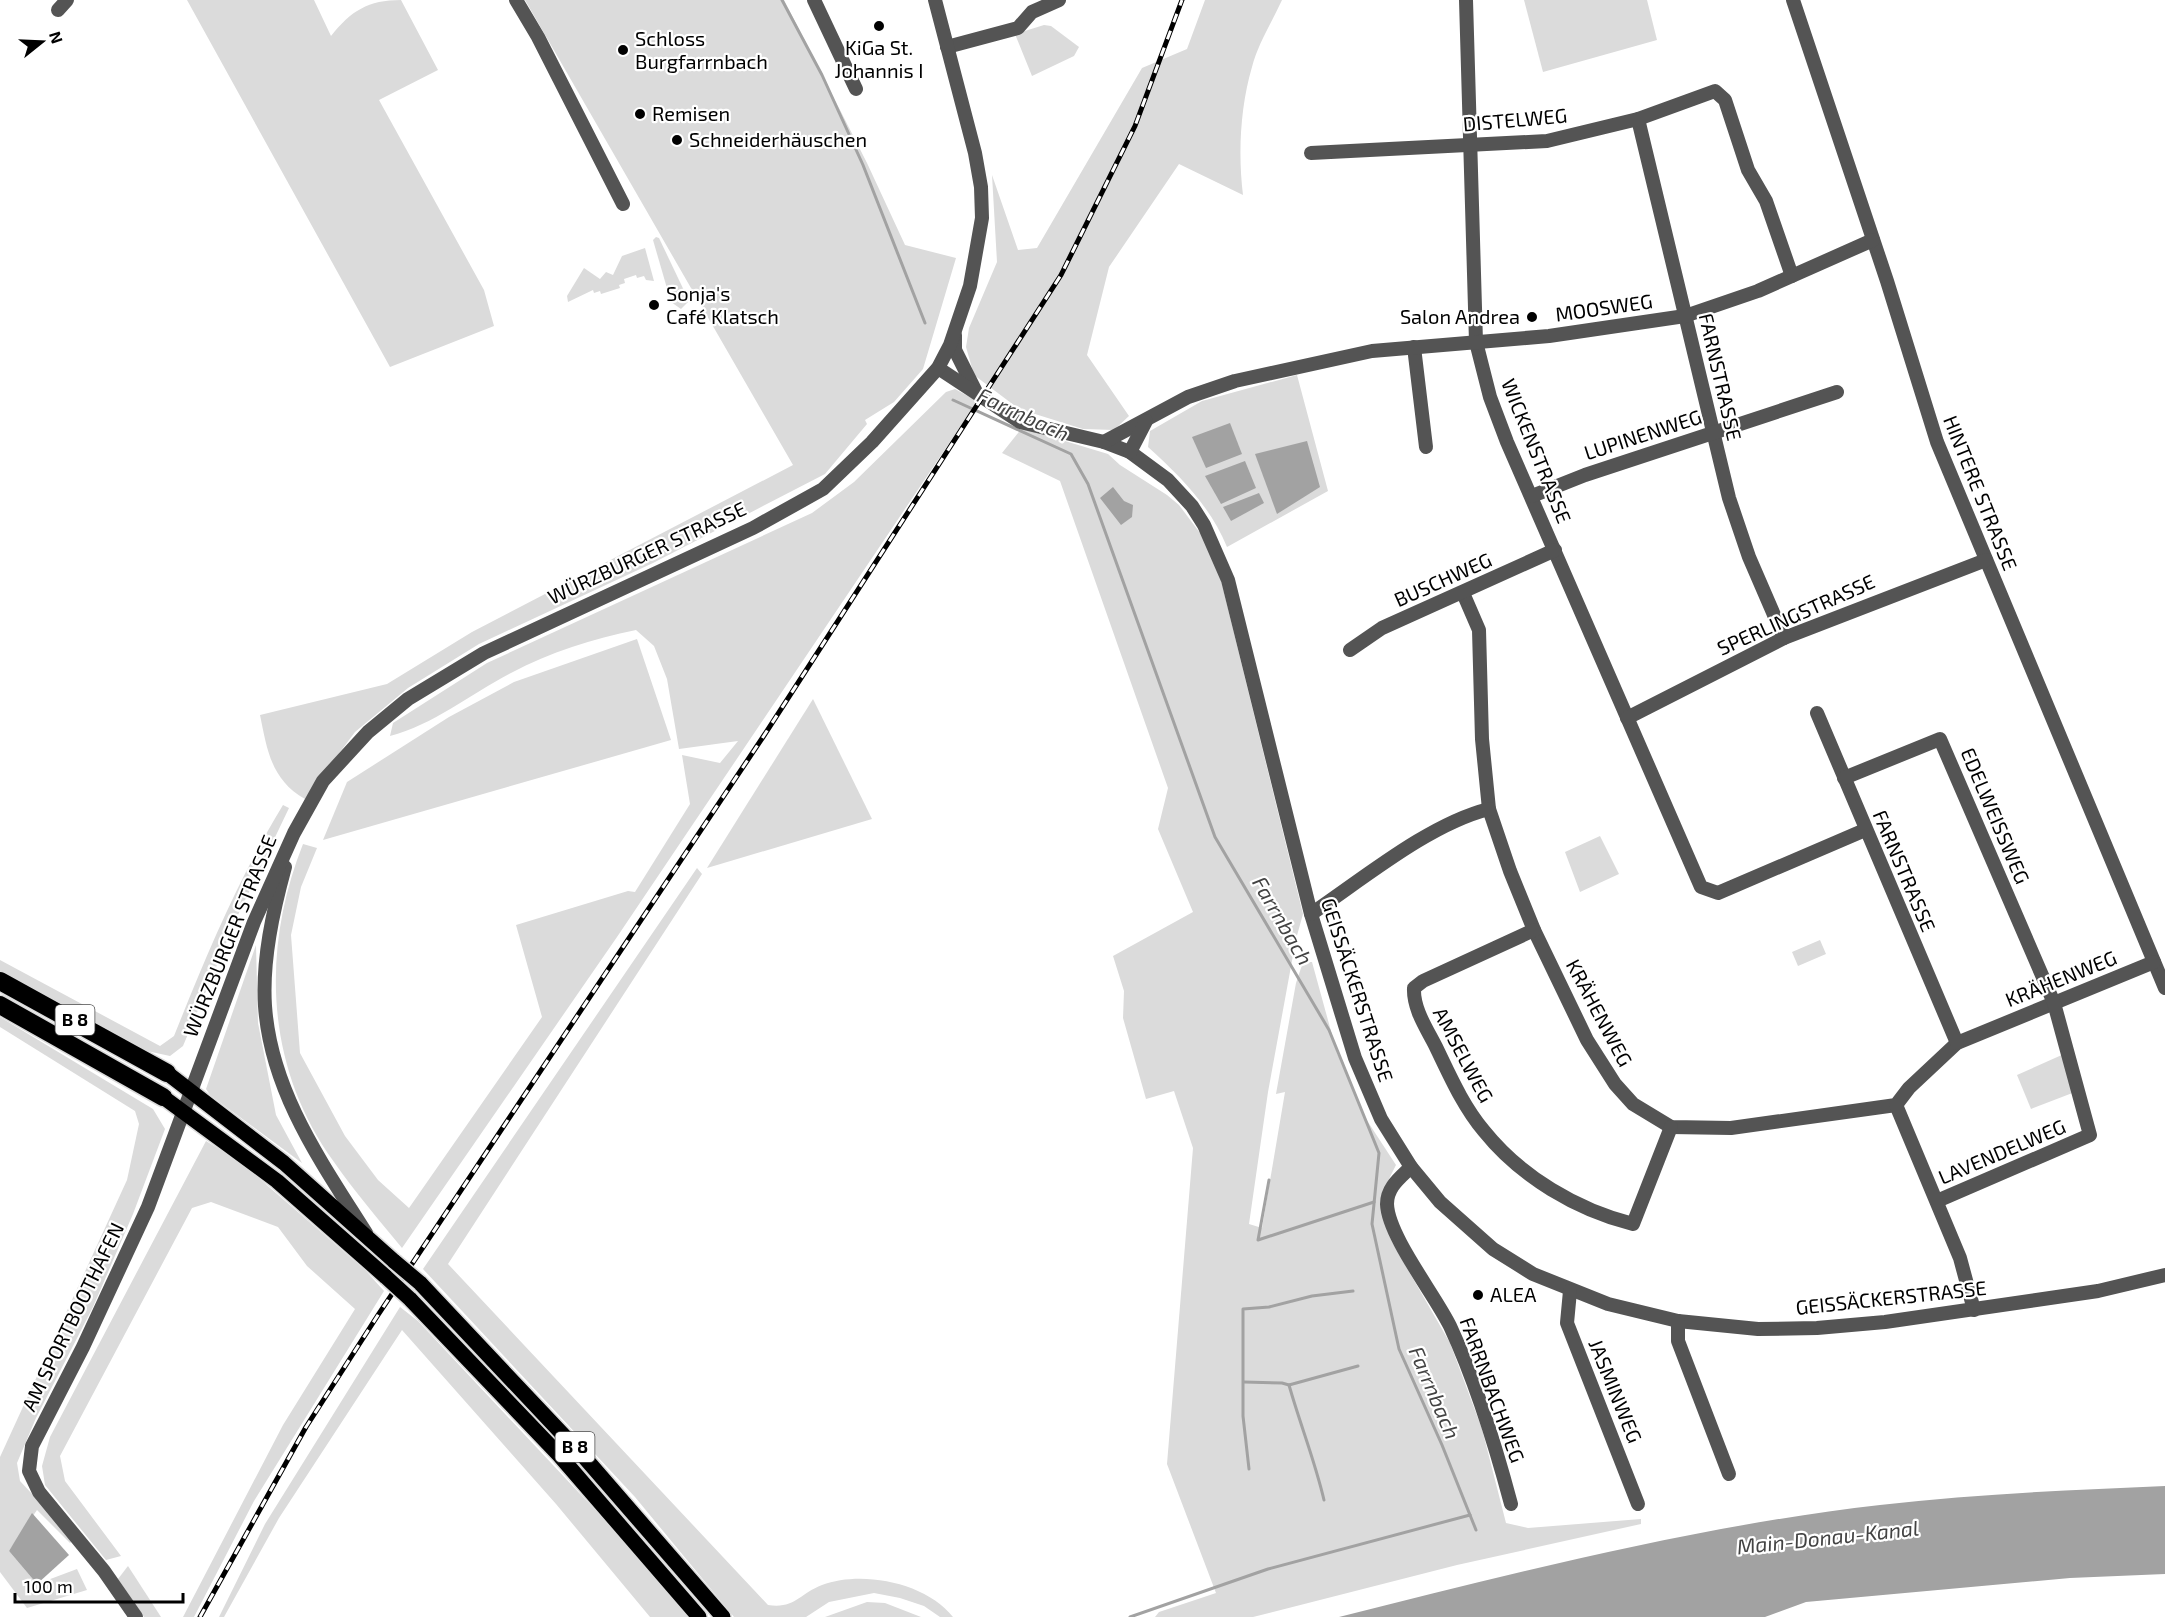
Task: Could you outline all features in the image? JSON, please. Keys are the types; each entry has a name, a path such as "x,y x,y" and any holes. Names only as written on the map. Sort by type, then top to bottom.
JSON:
{"highway":[{"name":"B 8","path":"0,981 167,1073"},
{"name":"B 8","path":"0,1005 163,1097"}],"main road":[{"name":"B 8","path":"167,1073 284,1163 420,1283 585,1458 723,1617"},
{"name":"B 8","path":"163,1097 277,1181 410,1299 559,1455 699,1617"}],"street":[{"path":"516,0 538,37 623,204"},
{"path":"814,0 856,88"},
{"name":"WÜRZBURGER STRASSE","path":"185,1113 254,922 294,833 323,781 368,732 408,699 484,653 753,528 823,489 872,442 938,368 955,330 970,286 982,218 981,187 975,153 935,0"},
{"path":"947,47 1018,28 1032,12 1059,0"},
{"name":"WICKENSTRASSE","path":"1466,0 1476,342 1490,397 1701,886 1718,893 1865,830"},
{"name":"HINTERE STRASSE","path":"1793,0 1937,442 2165,988"},
{"name":"DISTELWEG","path":"1311,153 1547,141 1594,132 1638,119 1715,91 1725,100 1748,171 1766,201 1792,276"},
{"name":"FARNSTRASSE","path":"1638,119 1729,498 1746,547 1784,638"},
{"name":"MOOSWEG","path":"1104,442 1188,397 1235,381 1372,351 1589,332 1685,316 1758,291 1873,240"},
{"path":"955,330 955,350 977,394"},
{"path":"1414,347 1426,447"},
{"name":"GEISSÄCKERSTRASSE","path":"938,368 1020,422 1104,442 1130,452 1153,468 1192,506 1221,558 1311,914 1354,1058 1381,1119 1411,1167 1440,1202 1493,1249 1533,1274 1570,1291 1646,1315 1678,1322 1758,1329 1817,1328 1885,1322 2098,1291 2165,1275"},
{"name":"LUPINENWEG","path":"1532,496 1585,475 1837,392"},
{"path":"1130,452 1146,421"},
{"name":"BUSCHWEG","path":"1350,650 1382,628 1555,550"},
{"name":"SPERLINGSTRASSE","path":"1628,718 1784,638 1986,560"},
{"name":"KRÄHENWEG","path":"1463,593 1479,630 1482,739 1489,809 1510,871 1534,930 1602,1066 1633,1104 1671,1127"},
{"name":"FARNSTRASSE","path":"1817,713 1957,1043"},
{"name":"EDELWEISSWEG","path":"1844,778 1940,740 2055,1003"},
{"path":"1311,914 1429,835 1468,814 1489,809"},
{"path":"294,833 276,902 265,977 269,1026 283,1085 297,1119 313,1149 370,1238"},
{"name":"AMSELWEG","path":"1534,930 1423,981 1414,988 1415,1005 1459,1095 1484,1131 1515,1163 1556,1193 1610,1218 1633,1224 1671,1127"},
{"name":"KRÄHENWEG","path":"1896,1105 1909,1088 1957,1043 2154,962"},
{"name":"LAVENDELWEG","path":"1937,1201 2090,1135 2055,1003"},
{"path":"1671,1127 1731,1128 1896,1105 1960,1258 1974,1310"},
{"name":"AM SPORTBOOTHAFEN","path":"136,1617 104,1571 39,1492 28,1471 32,1446 83,1347 148,1207 185,1113"},
{"name":"FARRNBACHWEG","path":"1411,1167 1391,1187 1387,1205 1408,1256 1438,1304 1458,1346 1486,1422 1511,1504"},
{"name":"JASMINWEG","path":"1570,1291 1567,1323 1638,1504"},
{"path":"1678,1322 1678,1341 1730,1474"}],"shaded area":[{"path":"187,0 314,0 331,36 346,20 361,9 379,2 401,0 438,70 379,100 484,290 494,326 390,367"},
{"path":"525,0 784,0 867,163 905,245 956,258 923,369 894,402 865,420 867,424 825,474 653,563 479,644 408,688 355,732 305,799 285,783 272,763 260,715 387,684 472,632 793,465"},
{"path":"1205,0 1282,0 1258,50 1248,83 1241,131 1243,195 1179,164 1109,267 1087,355 1129,416 1114,430 1083,429 1019,409 974,375 966,347 969,328 997,262 992,175 1018,250 1037,248 1142,68 1187,49"},
{"path":"1524,0 1647,0 1657,40 1543,72"},
{"path":"1044,25 1051,26 1079,47 1074,56 1032,76 1015,34"},
{"path":"656,237 659,238 689,301 681,309 671,302 653,240"},
{"path":"645,248 654,281 646,280 644,276 637,278 636,275 624,279 625,283 619,285 620,288 601,294 600,291 594,293 593,290 568,302 567,296 584,268 600,279 606,272 613,275 622,256"},
{"path":"1297,375 1328,491 1227,547 1212,518 1194,493 1148,447 1150,431 1202,401"},
{"path":"955,389 977,401 617,937 402,1248 342,1173 311,1125 294,1087 283,1048 277,1007 276,966 280,925 289,884 303,844 317,848 301,887 291,935 300,1053 345,1136 378,1180 409,1208 542,1017 516,925 628,891 635,892 690,804 682,755 720,763 738,741 679,749 667,679 654,646 636,630 588,642 526,665 437,717 390,736 393,723 487,663 812,513 854,482 946,392"},
{"path":"1022,428 1108,454 1120,465 1167,495 1179,505 1203,537 1218,568 1303,914 1296,939 1268,1092 1249,1224 1262,1228 1285,1092 1276,1094 1296,983 1303,962 1312,962 1337,1053 1366,1119 1396,1165 1383,1194 1382,1211 1387,1230 1450,1343 1482,1429 1506,1523 1528,1528 1641,1519 1641,1524 1457,1565 1253,1617 1155,1617 1159,1612 1216,1593 1167,1464 1193,1148 1174,1091 1146,1099 1123,1018 1124,991 1113,956 1193,912 1158,829 1168,788 1060,481 1002,453"},
{"path":"637,639 671,740 323,840 347,782 449,717 514,682"},
{"path":"813,699 872,819 707,868"},
{"path":"283,805 289,808 237,917 183,1046 170,1056 147,1051 0,972 0,960 160,1046 174,1036 237,890"},
{"path":"1600,836 1619,874 1580,892 1565,852"},
{"path":"697,868 702,874 448,1264 768,1605 791,1603 822,1585 838,1581 874,1580 910,1588 941,1605 953,1617 940,1617 924,1606 874,1593 829,1602 806,1617 734,1617 635,1497 423,1269"},
{"path":"1820,940 1826,954 1798,966 1792,952"},
{"path":"256,945 258,1023 276,1115 302,1163 210,1095 206,1089"},
{"path":"0,1017 153,1109 165,1129 133,1214 93,1307 36,1418 17,1463 20,1481 74,1539 70,1543 37,1510 9,1551 37,1584 77,1569 87,1590 27,1608 0,1572 0,1457 127,1180 139,1124 135,1111 0,1027"},
{"path":"2064,1054 2075,1092 2031,1109 2017,1075"},
{"path":"206,1141 240,1162 366,1271 384,1291 254,1501 194,1617 183,1617 283,1425 355,1309 307,1266 278,1227 211,1202 192,1208 60,1456 65,1481 121,1556 106,1560 45,1485 42,1466 50,1437"},
{"path":"400,1307 418,1321 597,1512 688,1617 650,1617 556,1504 402,1330 279,1518 224,1617 219,1617 265,1524"},
{"path":"128,1566 161,1617 144,1617 118,1579"},
{"path":"867,1602 885,1603 921,1617 825,1617"}],"water":[{"path":"1230,423 1242,454 1206,468 1192,437"},
{"path":"1307,441 1320,487 1277,514 1255,454"},
{"path":"1245,461 1256,488 1221,504 1205,476"},
{"path":"1113,487 1124,501 1133,505 1132,517 1121,525 1100,498"},
{"path":"1259,493 1264,503 1231,521 1223,507"},
{"name":"Main-Donau-Kanal","path":"2165,1486 2165,1574 2070,1578 1806,1602 1765,1617 1339,1617 1608,1552 1743,1525 1812,1514 1951,1498"},
{"path":"32,1513 69,1555 37,1584 9,1551"}],"waterway":[{"name":"Farrnbach","path":"782,0 822,75 863,165 925,323"},
{"name":"Farrnbach","path":"953,400 1071,454 1088,484 1215,837 1329,1030 1379,1153 1372,1224 1399,1349 1442,1445 1476,1530"},
{"path":"1269,1180 1258,1240 1374,1202"},
{"path":"1249,1469 1243,1416 1243,1309 1269,1307 1312,1296 1353,1291"},
{"path":"1244,1382 1289,1385 1358,1366"},
{"path":"1289,1385 1324,1500"},
{"path":"1130,1617 1268,1569 1470,1515"}],"railway":[{"path":"200,1617 306,1427 378,1315 763,737 1061,275 1135,126 1182,0"}],"place":[{"name":"KiGa St. Johannis I","path":"879,26"},
{"name":"Schloss Burgfarrnbach","path":"623,50"},
{"name":"Remisen","path":"640,114"},
{"name":"Schneiderhäuschen","path":"677,140"},
{"name":"Sonja's Café Klatsch","path":"654,305"},
{"name":"Salon Andrea","path":"1532,317"},
{"name":"ALEA","path":"1478,1295"}]}
